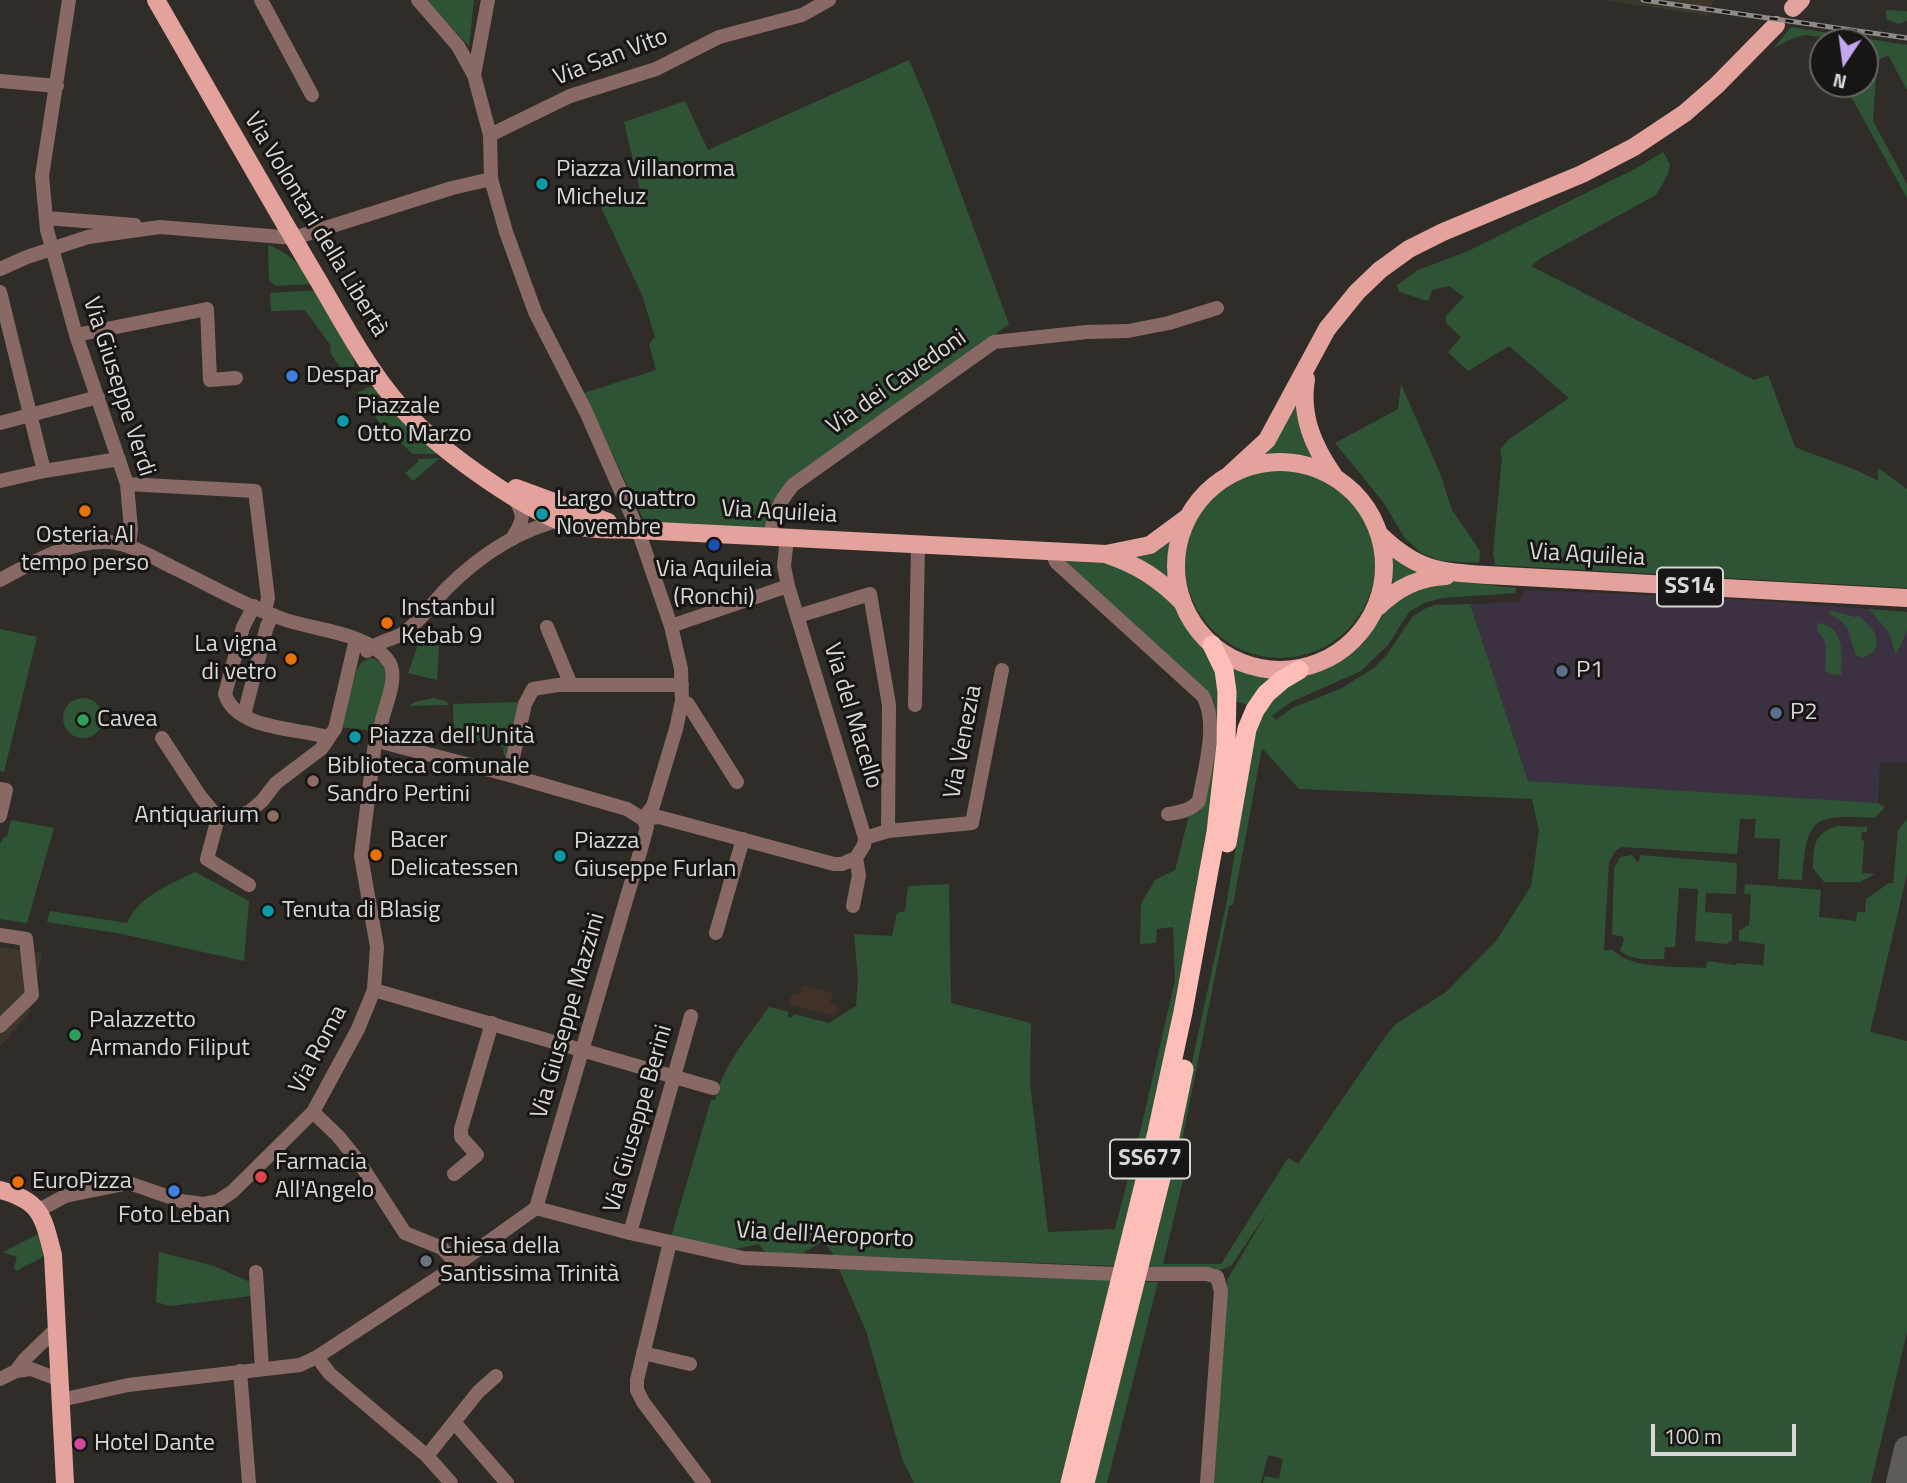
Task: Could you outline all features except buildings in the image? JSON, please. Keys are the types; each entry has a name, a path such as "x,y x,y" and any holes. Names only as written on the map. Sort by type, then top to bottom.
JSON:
{"highway":[{"name":"SS677","path":"1070,1483 1157,1132 1216,832 1226,744 1227,692 1224,670 1212,645"},
{"name":"SS677","path":"1085,1483 1163,1170 1205,965 1247,729 1266,694 1299,670"}],"main road":[{"name":"Via Volontari della Libertà","path":"156,0 360,351 383,384 416,423 458,458"},
{"path":"1229,475 1267,440 1327,329 1340,310 1368,280 1395,260 1443,232 1582,174 1634,147 1693,106 1776,25"},
{"path":"1310,362 1305,382 1305,414 1310,436 1334,476"},
{"path":"458,458 514,496 559,521 578,526 638,530"},
{"path":"458,458 516,488 610,523 638,530"},
{"name":"SS14","path":"1288,462 1303,464 1334,476 1362,501 1380,535 1384,554 1384,579 1376,610 1353,642 1336,655 1299,670 1258,668 1239,662 1212,645 1190,619 1181,601 1176,560 1178,542 1188,517 1206,493 1229,475 1250,466 1288,462"},
{"name":"Via Aquileia","path":"638,530 1106,554 1150,545 1188,517"},
{"name":"Via Aquileia","path":"1380,535 1413,562 1434,570 1474,575 1907,598"},
{"name":"Via Aquileia","path":"1106,554 1132,563 1153,575 1181,601"},
{"name":"Via Aquileia","path":"1376,610 1389,596 1405,585 1437,576 1474,575"},
{"path":"0,1190 19,1195 39,1210 46,1225 55,1274 65,1483"}],"street":[{"name":"Via Giuseppe Verdi","path":"69,0 42,176 46,218 76,335 127,484 131,530 129,545"},
{"path":"261,0 312,95"},
{"path":"418,0 458,46 474,75"},
{"path":"474,75 488,0"},
{"name":"Via San Vito","path":"490,135 570,96 656,69 719,37 803,15 828,0"},
{"name":"Via Giuseppe Mazzini","path":"474,75 490,135 491,179 506,232 535,312 586,412 638,530 671,625 682,685 682,701 676,729 655,801 643,819 646,827 641,849 536,1208"},
{"path":"0,81 57,86"},
{"path":"46,218 294,239 452,188 491,179"},
{"path":"93,237 95,222"},
{"path":"0,269 93,237 160,227"},
{"path":"0,292 44,471"},
{"name":"Via dei Cavedoni","path":"778,538 773,518 779,501 793,485 994,342 1087,332 1128,331 1169,323 1217,308"},
{"path":"76,335 207,309 210,380 236,378"},
{"path":"0,423 98,397"},
{"path":"0,481 119,459"},
{"path":"127,484 255,491 262,530 268,598 244,715"},
{"path":"512,539 523,516 514,496"},
{"path":"353,662 377,642 405,633 458,577 492,550 512,539 534,528 568,519 610,523"},
{"name":"Via del Macello","path":"778,538 788,586 865,838"},
{"path":"0,580 52,553 71,547 99,542 129,545 265,614 356,639 372,647 388,660 394,677 379,739 393,746 509,768 627,809 643,819 659,817 834,864 842,864 856,858 865,838"},
{"path":"915,705 918,545"},
{"path":"1061,553 1056,562 1203,696 1208,706 1210,729 1199,801 1183,812 1168,814"},
{"path":"671,625 788,586"},
{"path":"798,617 870,594 889,705 888,831"},
{"path":"246,620 265,614"},
{"path":"246,620 258,619 265,614"},
{"path":"246,620 225,694 227,701 256,723 327,737"},
{"path":"547,627 571,685"},
{"path":"218,818 234,817 257,806 271,788 326,743 327,737 335,729 353,662 356,639"},
{"name":"Via Venezia","path":"865,838 888,831 972,823 1002,670"},
{"path":"509,768 530,691 543,685 682,685"},
{"path":"682,701 688,704 737,782"},
{"path":"162,738 218,818"},
{"name":"Via Roma","path":"39,1210 65,1196 129,1183 181,1201 218,1201 232,1192 313,1112 358,1029 374,990 377,947 361,856 375,743 379,739"},
{"path":"0,816 3,790"},
{"path":"218,818 207,859 249,885"},
{"path":"716,933 743,839"},
{"path":"853,906 859,875 856,858"},
{"path":"0,935 26,939 32,995 0,1026"},
{"path":"374,990 713,1088"},
{"name":"Via Giuseppe Berini","path":"630,1233 691,1016"},
{"path":"453,1174 477,1154 461,1136 461,1129 492,1024"},
{"path":"313,1112 338,1136 359,1162 405,1233 443,1248 457,1264"},
{"path":"61,1400 128,1385 300,1365 317,1357 457,1264 536,1208"},
{"name":"Via dell'Aeroporto","path":"536,1208 630,1233 743,1258 1116,1274"},
{"path":"670,1242 643,1353 637,1390 643,1402 704,1483"},
{"path":"256,1272 262,1369"},
{"path":"1148,1274 1207,1274 1217,1277 1221,1291 1207,1483"},
{"path":"24,1366 56,1329"},
{"path":"0,1379 24,1366 51,1359 58,1352"},
{"path":"643,1353 690,1364"},
{"path":"317,1357 330,1374 428,1456 451,1483"},
{"path":"24,1366 60,1381"},
{"path":"240,1371 249,1483"},
{"path":"428,1456 478,1392 496,1376"},
{"path":"454,1422 507,1483"}],"shaded area":[{"path":"1604,0 1713,0 1710,16"},
{"path":"1525,590 1719,598 1869,609 1889,633 1896,653 1907,631 1907,763 1880,762 1878,803 1528,781 1470,604 1519,602"},
{"path":"0,947 42,953 30,1012 0,1047"},
{"path":"802,985 833,993 830,1003 838,1005 835,1016 789,1004 792,993 800,995"}],"green space":[{"path":"426,0 474,0 469,46"},
{"path":"1886,10 1907,11 1907,21 1898,24 1886,19"},
{"path":"1791,27 1809,30 1809,35 1791,39 1773,49"},
{"path":"1879,41 1907,45 1907,90 1888,55 1879,60"},
{"path":"909,60 1009,324 785,486 769,507 764,529 645,523 584,393 656,370 649,344 655,337 642,295 600,205 640,190 624,122 685,101 708,150"},
{"path":"1852,98 1875,98 1873,121 1907,184 1907,198"},
{"path":"1663,152 1670,164 1668,174 1656,195 1531,266 1754,380 1768,375 1795,447 1878,481 1878,468 1907,489 1907,588 1495,565 1493,553 1502,457 1500,450 1508,440 1569,398 1509,346 1468,371 1448,352 1461,337 1446,323 1446,316 1464,297 1449,286 1432,290 1428,301 1399,292 1397,285 1418,270 1466,252 1635,169"},
{"path":"268,245 294,260 314,284 275,286 269,280"},
{"path":"318,290 354,360 353,370 345,376 330,352 331,346 305,310 271,311 270,293"},
{"path":"1401,384 1440,473 1452,510 1480,551 1479,563 1442,561 1421,553 1404,537 1384,503 1335,443 1398,409"},
{"path":"369,387 381,393 366,405 357,393"},
{"path":"383,398 442,454 413,454 382,426 370,409"},
{"path":"1296,399 1316,460 1289,453 1265,454"},
{"path":"440,458 413,481 405,473 419,461 417,459"},
{"path":"1280,468 1316,475 1347,496 1368,527 1375,563 1368,599 1347,630 1316,651 1280,658 1244,651 1213,630 1192,599 1185,563 1192,527 1213,496 1244,475"},
{"path":"1172,537 1173,576 1169,579 1137,557 1138,554"},
{"path":"1389,554 1420,573 1387,589"},
{"path":"1064,560 1114,563 1130,567 1174,606 1193,637 1214,661 1223,692 1212,798 1168,1048 1117,1266 834,1255 823,1241 803,1253 766,1253 759,1244 731,1250 671,1237 711,1100 715,1100 724,1075 737,1052 769,1007 789,1012 787,1016 792,1018 794,1014 829,1023 856,1006 858,978 854,934 892,936 897,913 905,911 908,886 949,884 951,1003 1031,1023 1030,1084 1048,1232 1115,1229 1175,980 1173,927 1157,929 1156,943 1140,944 1141,904 1155,880 1175,870 1189,816 1200,811 1213,741 1214,699"},
{"path":"1454,581 1516,588 1515,593 1442,598 1424,603 1409,612 1388,645 1361,671 1291,702 1272,716 1276,720 1292,708 1340,689 1374,668 1386,656 1412,617 1424,609 1435,605 1470,604 1528,781 1878,803 1885,807 1875,818 1838,817 1817,824 1807,843 1802,880 1778,879 1780,839 1754,838 1756,819 1740,819 1737,854 1622,847 1616,850 1609,862 1604,950 1613,950 1632,961 1656,966 1706,968 1707,961 1763,965 1765,944 1739,941 1739,931 1749,925 1751,895 1744,893 1745,884 1821,890 1819,917 1856,921 1857,912 1865,912 1866,899 1893,883 1898,830 1907,819 1907,874 1870,1032 1907,1041 1907,1332 1871,1483 1263,1483 1265,1476 1279,1479 1283,1459 1268,1455 1261,1483 1213,1483 1227,1280 1270,1208 1231,1266 1217,1271 1147,1268 1226,906 1256,725 1273,697 1299,679 1333,665 1362,645 1391,603 1431,582","holes":["1262,748 1299,789 1532,799 1539,831 1531,886 1497,940 1446,992 1396,1024 1385,1037 1298,1164 1288,1158 1221,1264 1163,1264 1186,1167 1179,1156 1229,906 1233,905"]},
{"path":"1869,609 1907,612 1907,631 1896,655 1889,633"},
{"path":"1830,610 1858,616 1870,626 1876,638 1875,649 1862,658 1856,655 1846,626 1829,614"},
{"path":"1818,623 1827,625 1837,635 1841,650 1841,675 1826,671 1825,644 1817,632"},
{"path":"0,629 37,637 4,772 0,771"},
{"path":"419,642 439,645 437,680 408,673"},
{"path":"370,658 384,668 386,678 372,731 341,727 357,669"},
{"path":"1230,660 1252,669 1281,672 1254,706 1234,701"},
{"name":"Cavea","path":"83,698 91,699 97,704 102,710 102,726 97,732 91,737 83,738 75,737 69,732 64,726 63,718 64,710 69,704 75,699"},
{"path":"434,698 446,701 449,705 409,706 415,702"},
{"path":"517,702 521,711 507,756 504,755 503,747 454,734 453,704"},
{"path":"11,820 54,828 27,923 0,919 0,844 4,837 7,837"},
{"path":"1837,826 1867,827 1867,832 1862,832 1861,840 1864,841 1862,873 1875,874 1860,882 1824,882 1813,868 1816,841 1823,833"},
{"path":"1632,855 1637,862 1640,855 1737,863 1736,894 1706,893 1705,912 1732,914 1732,941 1728,944 1695,941 1698,889 1679,888 1675,947 1665,947 1664,959 1634,958 1624,954 1620,950 1624,940 1622,936 1612,935 1614,868 1620,857"},
{"path":"195,872 249,901 244,961 122,934 47,922 50,911 127,923 147,898"},
{"path":"40,1233 47,1255 16,1271 14,1267 17,1257 3,1252"},
{"path":"159,1252 214,1266 250,1282 251,1296 170,1306 156,1302"},
{"path":"839,1269 1114,1280 1064,1483 914,1483 903,1461 866,1331"},
{"path":"1143,1282 1158,1282 1107,1483 1093,1483"}],"taxiway":[{"path":"1899,1483 1907,1449"}],"railway":[{"path":"1643,0 1907,38"}],"place":[{"name":"Piazza Villanorma Micheluz","path":"542,184"},
{"name":"Despar","path":"292,376"},
{"name":"Piazzale Otto Marzo","path":"343,421"},
{"name":"Osteria Al tempo perso","path":"85,511"},
{"name":"Largo Quattro Novembre","path":"542,514"},
{"name":"Via Aquileia (Ronchi)","path":"714,545"},
{"name":"Instanbul Kebab 9","path":"387,623"},
{"name":"La vigna di vetro","path":"291,659"},
{"name":"P1","path":"1562,671"},
{"name":"P2","path":"1776,713"},
{"name":"Cavea","path":"83,720"},
{"name":"Piazza dell'Unità","path":"355,737"},
{"name":"Biblioteca comunale Sandro Pertini","path":"313,781"},
{"name":"Antiquarium","path":"273,816"},
{"name":"Bacer Delicatessen","path":"376,855"},
{"name":"Piazza Giuseppe Furlan","path":"560,856"},
{"name":"Tenuta di Blasig","path":"268,911"},
{"name":"Palazzetto Armando Filiput","path":"75,1035"},
{"name":"Farmacia All'Angelo","path":"261,1177"},
{"name":"EuroPizza","path":"18,1182"},
{"name":"Foto Leban","path":"174,1191"},
{"name":"Chiesa della Santissima Trinità","path":"426,1261"},
{"name":"Hotel Dante","path":"80,1444"}]}
